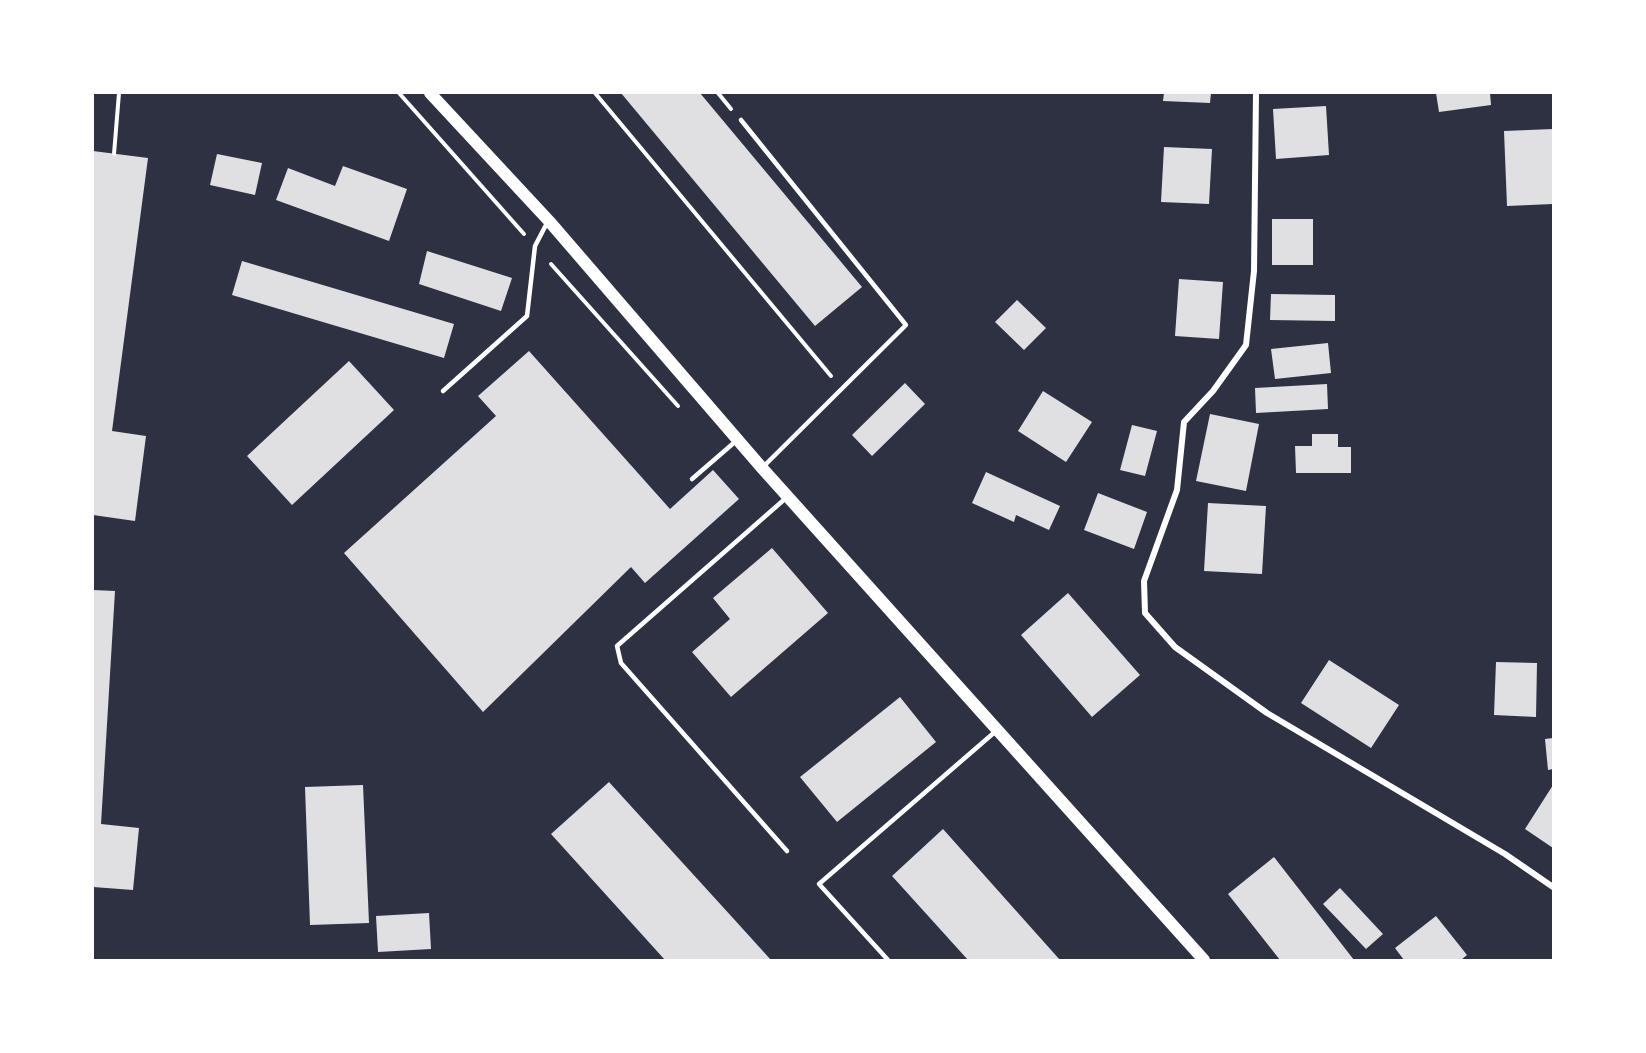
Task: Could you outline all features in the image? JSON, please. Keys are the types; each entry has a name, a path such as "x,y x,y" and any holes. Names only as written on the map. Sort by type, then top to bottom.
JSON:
{"main road":[{"path":"430,93 549,221 762,468 1204,960"}],"street":[{"path":"1257,93 1254,271 1246,345 1213,392 1184,422 1177,490 1144,581 1145,613 1175,647 1267,713 1505,854 1553,887"}],"lane":[{"path":"741,120 906,325 762,468"},
{"path":"443,391 527,316 535,246 549,221"},
{"path":"692,479 738,439"},
{"path":"787,496 617,646 621,663 787,851"},
{"path":"888,960 819,884 998,730"}],"path":[{"path":"114,154 119,93"},
{"path":"596,93 842,389"}],"building":[{"path":"621,93 700,93 862,287 815,326"},
{"path":"1164,93 1211,93 1210,103 1163,101"},
{"path":"1436,93 1490,93 1491,105 1439,112"},
{"path":"1326,106 1329,155 1276,159 1273,109"},
{"path":"1553,129 1553,204 1507,206 1504,131"},
{"path":"1164,147 1212,149 1209,204 1161,202"},
{"path":"93,151 148,158 112,431 146,436 135,521 93,515"},
{"path":"217,154 262,163 255,195 210,185"},
{"path":"343,166 407,189 389,241 276,200 288,168 335,186"},
{"path":"1272,219 1313,219 1313,265 1272,265"},
{"path":"427,251 512,278 501,311 419,284"},
{"path":"242,261 454,324 444,358 232,295"},
{"path":"1179,279 1223,282 1219,339 1175,336"},
{"path":"1271,294 1335,295 1335,321 1270,320"},
{"path":"1017,300 1046,328 1024,350 995,322"},
{"path":"1328,343 1331,373 1275,379 1271,349"},
{"path":"529,351 670,509 713,470 739,499 645,583 631,567 483,712 344,553 496,416 478,396"},
{"path":"349,361 394,410 292,505 247,456"},
{"path":"905,383 925,404 872,456 852,435"},
{"path":"1327,384 1328,409 1256,413 1255,388"},
{"path":"1043,391 1092,422 1066,462 1018,431"},
{"path":"1210,414 1259,424 1246,491 1196,481"},
{"path":"1132,425 1157,431 1145,476 1120,470"},
{"path":"1312,434 1338,434 1338,447 1351,447 1351,473 1296,473 1295,446 1312,446"},
{"path":"986,472 1060,506 1049,530 1016,515 1014,522 972,503"},
{"path":"1098,493 1147,512 1134,549 1084,530"},
{"path":"1208,503 1266,506 1262,574 1204,571"},
{"path":"772,548 828,613 731,697 692,652 730,619 713,598"},
{"path":"93,590 115,591 101,824 139,828 133,890 93,887"},
{"path":"1068,593 1140,675 1092,717 1021,635"},
{"path":"1329,660 1399,705 1371,748 1301,703"},
{"path":"1496,662 1537,663 1536,717 1494,715"},
{"path":"900,697 936,742 837,822 800,777"},
{"path":"1553,738 1553,769 1548,770 1545,739"},
{"path":"609,782 771,960 665,960 551,834"},
{"path":"363,785 369,923 310,925 305,787"},
{"path":"1553,785 1553,848 1525,829"},
{"path":"943,829 1060,960 968,960 892,876"},
{"path":"1274,857 1354,960 1280,960 1228,894"},
{"path":"1340,888 1383,934 1366,949 1323,904"},
{"path":"429,913 431,949 378,952 376,916"},
{"path":"1436,916 1467,955 1461,960 1404,960 1395,948"}]}
